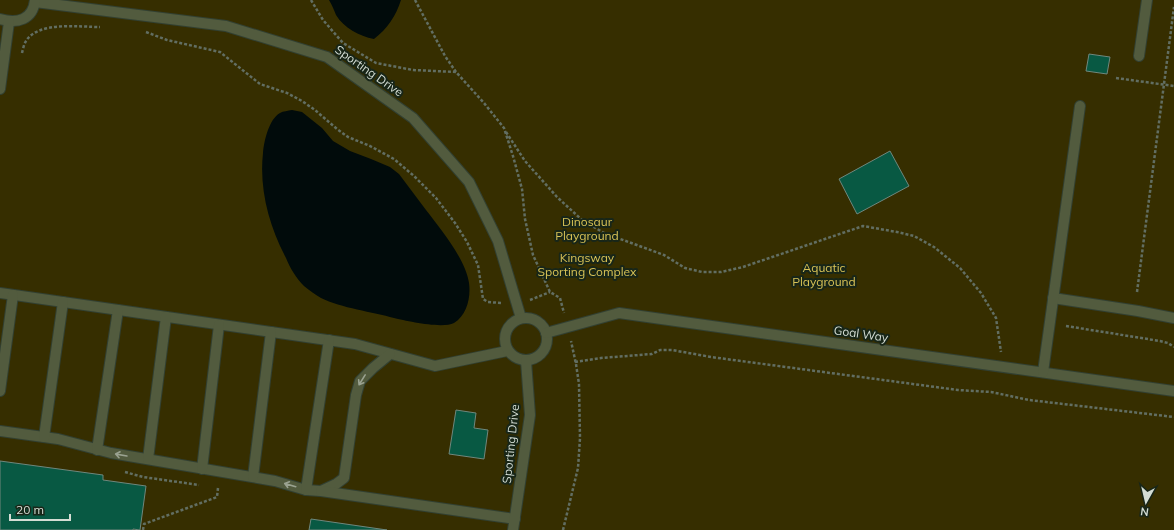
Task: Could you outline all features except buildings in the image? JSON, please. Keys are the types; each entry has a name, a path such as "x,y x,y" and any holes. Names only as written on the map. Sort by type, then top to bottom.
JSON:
{"lane":[{"path":"1139,56 1147,0"},
{"path":"0,89 4,21 17,22 25,18 31,11 35,1"},
{"name":"Sporting Drive","path":"35,1 226,26 327,57 413,118 469,182 498,241 520,318"},
{"path":"1043,372 1080,106"},
{"path":"0,293 355,344 436,366 507,351"},
{"path":"0,391 13,295"},
{"path":"1053,298 1174,318"},
{"path":"44,437 63,302"},
{"path":"97,450 118,310"},
{"name":"Goal Way","path":"546,333 619,313 1174,391"},
{"path":"148,459 166,317"},
{"path":"520,318 536,320 546,333 547,341 541,355 526,361 519,360 507,351 504,337 505,331 509,325 514,320 520,318"},
{"path":"202,469 220,325"},
{"path":"253,477 271,332"},
{"path":"306,490 329,340"},
{"path":"321,491 336,484 344,478 356,395 360,381 390,354"},
{"name":"Sporting Drive","path":"514,530 530,415 526,361"},
{"path":"0,430 58,439 111,453 275,481 306,490 515,519"}],"path":[{"path":"311,0 323,20 343,43 376,63 413,70 456,72"},
{"path":"415,0 445,56 456,72 504,128 525,161 557,197 582,220 604,232 664,255 685,268 702,272 721,272 743,267 862,226 914,236 934,247 960,268 981,293 996,318 1001,355"},
{"path":"1137,292 1174,7"},
{"path":"22,53 26,40 36,31 58,26 105,27"},
{"path":"144,32 167,40 220,52 260,84 287,93 302,101 348,137 370,146 394,159 436,198 455,223 467,242 478,265 483,299 488,302 516,304 550,292"},
{"path":"1116,78 1174,86"},
{"path":"504,128 522,189 533,255 550,292 560,298 564,309 579,384 580,446 578,468 563,530"},
{"path":"1066,326 1168,343 1174,347"},
{"path":"575,362 601,358 652,354 660,350 672,350 711,357 958,390 991,392 1029,400 1174,417"},
{"path":"143,530 144,524 217,498 218,488"}],"green space":[{"name":"Kingsway Sporting Complex","path":"0,0 1174,0 1174,530 0,530"}],"shaded area":[{"path":"329,0 401,0 390,22 374,39 357,34 343,24 336,15"},
{"path":"292,110 302,112 322,128 333,141 350,151 390,167 399,174 445,235 463,264 469,283 469,300 465,311 458,320 449,325 424,324 347,307 321,298 298,280 280,246 270,220 264,194 262,167 266,137 270,125 280,113"}],"park label":[{"name":"Dinosaur Playground","path":"587,229"},
{"name":"Aquatic Playground","path":"824,275"}]}
